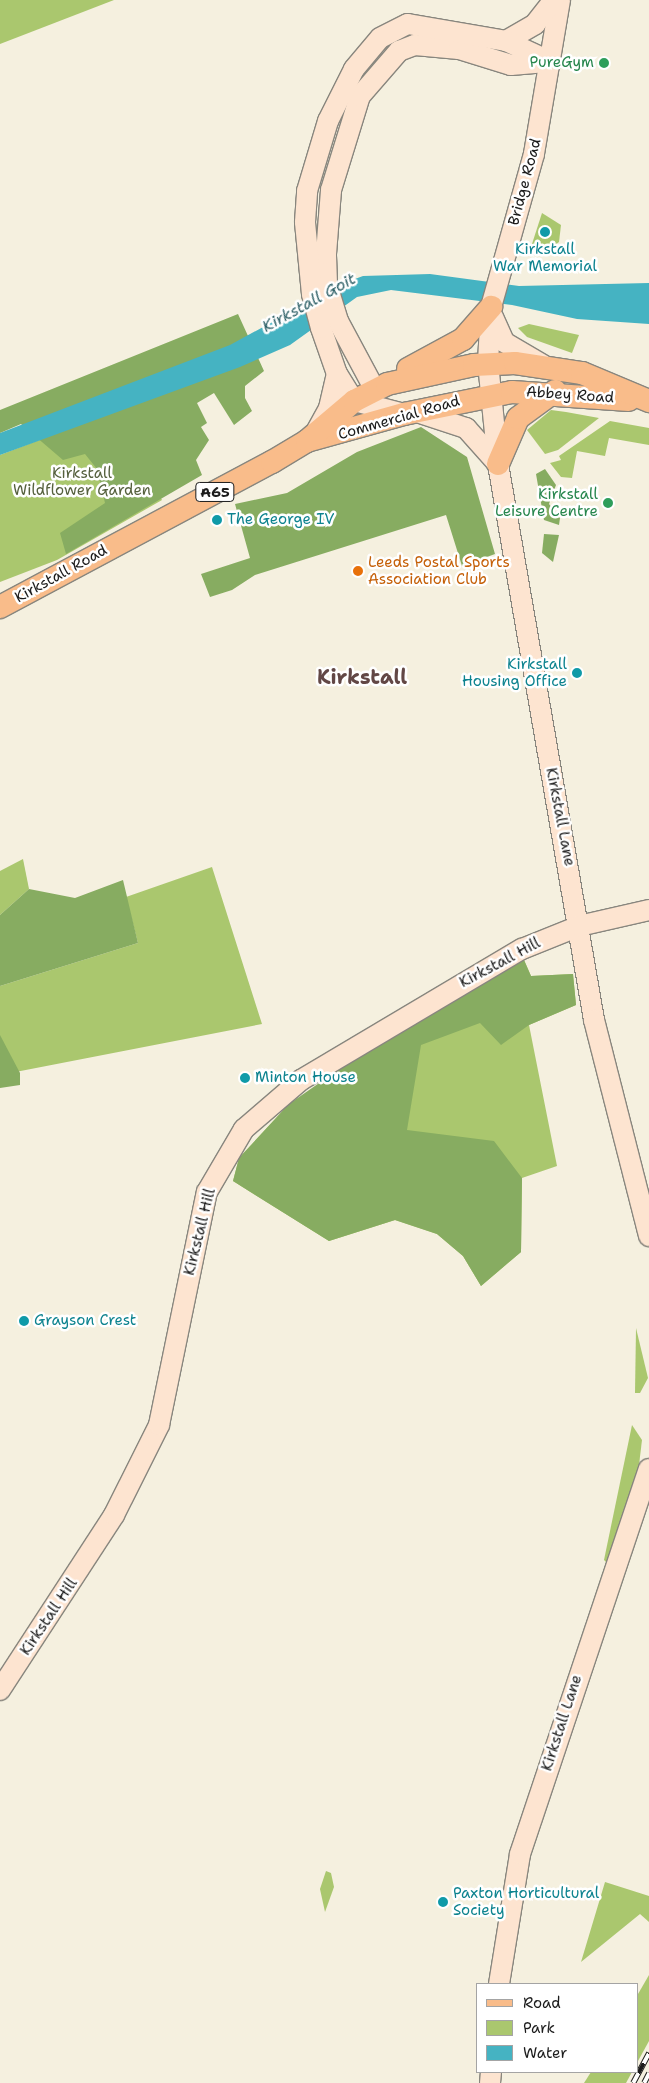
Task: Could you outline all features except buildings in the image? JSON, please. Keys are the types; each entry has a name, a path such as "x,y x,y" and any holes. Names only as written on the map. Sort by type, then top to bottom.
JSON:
{"main road":[{"path":"373,391 463,339 491,307"},
{"name":"Abbey Road","path":"483,364 543,365 582,373 649,402"},
{"name":"Commercial Road","path":"122,540 312,437 373,391 483,364"},
{"path":"498,464 518,418 554,391"},
{"name":"Abbey Road","path":"492,394 554,391 649,402"},
{"name":"Commercial Road","path":"312,437 338,436 409,413 492,394"},
{"name":"Kirkstall Road","path":"0,607 122,540"}],"street":[{"path":"506,40 535,24 554,0"},
{"name":"Bridge Road","path":"492,394 483,364 491,307 534,154 560,0"},
{"path":"312,437 329,408 337,374 329,325 305,222 307,191 328,121 354,69 380,38 408,24 506,40 551,62"},
{"path":"320,289 331,190 360,96 369,83 399,51 415,45 458,49 511,65 551,62"},
{"path":"354,69 369,83"},
{"path":"491,307 504,342 543,365"},
{"path":"329,325 373,391"},
{"path":"337,374 373,391 409,413 466,428 498,464"},
{"path":"338,436 356,426 373,391"},
{"name":"Kirkstall Lane","path":"492,394 498,464 594,1020 649,1236"},
{"name":"Kirkstall Hill","path":"0,1690 114,1515 159,1424 207,1192 244,1129 309,1074 522,949 579,926 649,910"},
{"name":"Kirkstall Lane","path":"499,1983 520,1854 649,1469"}],"green space":[{"path":"0,0 114,0 0,44"},
{"path":"542,213 561,225 559,242 547,251 531,247"},
{"path":"238,314 264,371 245,386 245,398 252,411 234,425 214,393 197,403 207,423 201,427 209,440 196,460 202,475 66,554 60,533 105,503 97,469 85,454 63,460 21,424 0,433 0,410"},
{"path":"529,324 579,335 572,353 527,337 518,328"},
{"path":"551,410 599,418 558,450 545,454 527,430"},
{"name":"Kirkstall Wildflower Garden","path":"112,412 162,500 57,560 0,582 0,455"},
{"path":"610,421 649,428 649,445 609,438 605,456 577,451 572,478 561,477 550,463 561,460 559,456"},
{"path":"421,427 467,457 495,554 462,566 446,515 255,575 232,590 210,597 201,574 250,558 235,504 287,493 357,452"},
{"path":"545,469 556,485 549,504 560,518 559,525 544,520 536,474"},
{"path":"544,534 559,535 553,562 542,553"},
{"path":"23,859 29,889 0,915 0,871"},
{"path":"212,867 262,1024 0,1075 0,986 138,943 126,897"},
{"path":"123,880 138,943 0,986 0,915 29,889 75,898"},
{"path":"524,960 531,976 573,974 576,1005 529,1025 557,1166 522,1178 521,1252 481,1286 463,1256 437,1234 395,1220 329,1241 233,1181 239,1158 289,1104"},
{"path":"524,960 531,976 573,974 576,1005 529,1025 501,1045 480,1023 421,1045 407,1130 494,1141 522,1178 521,1252 481,1286 463,1256 437,1234 395,1220 329,1241 233,1181 239,1158 289,1104 374,1045"},
{"path":"0,1035 20,1073 20,1085 0,1088"},
{"path":"636,1328 648,1378 640,1393 635,1393"},
{"path":"632,1425 642,1440 639,1465 609,1565 604,1560"},
{"path":"326,1871 331,1873 334,1887 325,1912 320,1889"},
{"path":"605,1882 649,1896 649,1922 640,1914 581,1962"},
{"path":"649,1975 649,2041 639,2059 639,1992"},
{"path":"590,2073 631,2073 626,2083 584,2083"}],"water":[{"name":"Kirkstall Goit","path":"430,274 519,286 649,283 649,324 577,319 512,305 391,290 357,297 290,345 240,367 0,455 0,433 230,345 344,283 363,276"}],"railway":[{"path":"639,2072 649,2053"},
{"path":"633,2083 638,2073"},
{"path":"644,2083 649,2073"}],"place":[{"name":"PureGym","path":"604,63"},
{"name":"Kirkstall War Memorial","path":"545,232"},
{"name":"Kirkstall Leisure Centre","path":"608,503"},
{"name":"The George IV","path":"217,520"},
{"name":"Leeds Postal Sports Association Club","path":"358,571"},
{"name":"Kirkstall Housing Office","path":"577,673"},
{"name":"Minton House","path":"245,1078"},
{"name":"Grayson Crest","path":"24,1321"},
{"name":"Paxton Horticultural Society","path":"443,1902"}],"district":[{"name":"Kirkstall","path":"362,677"}]}
